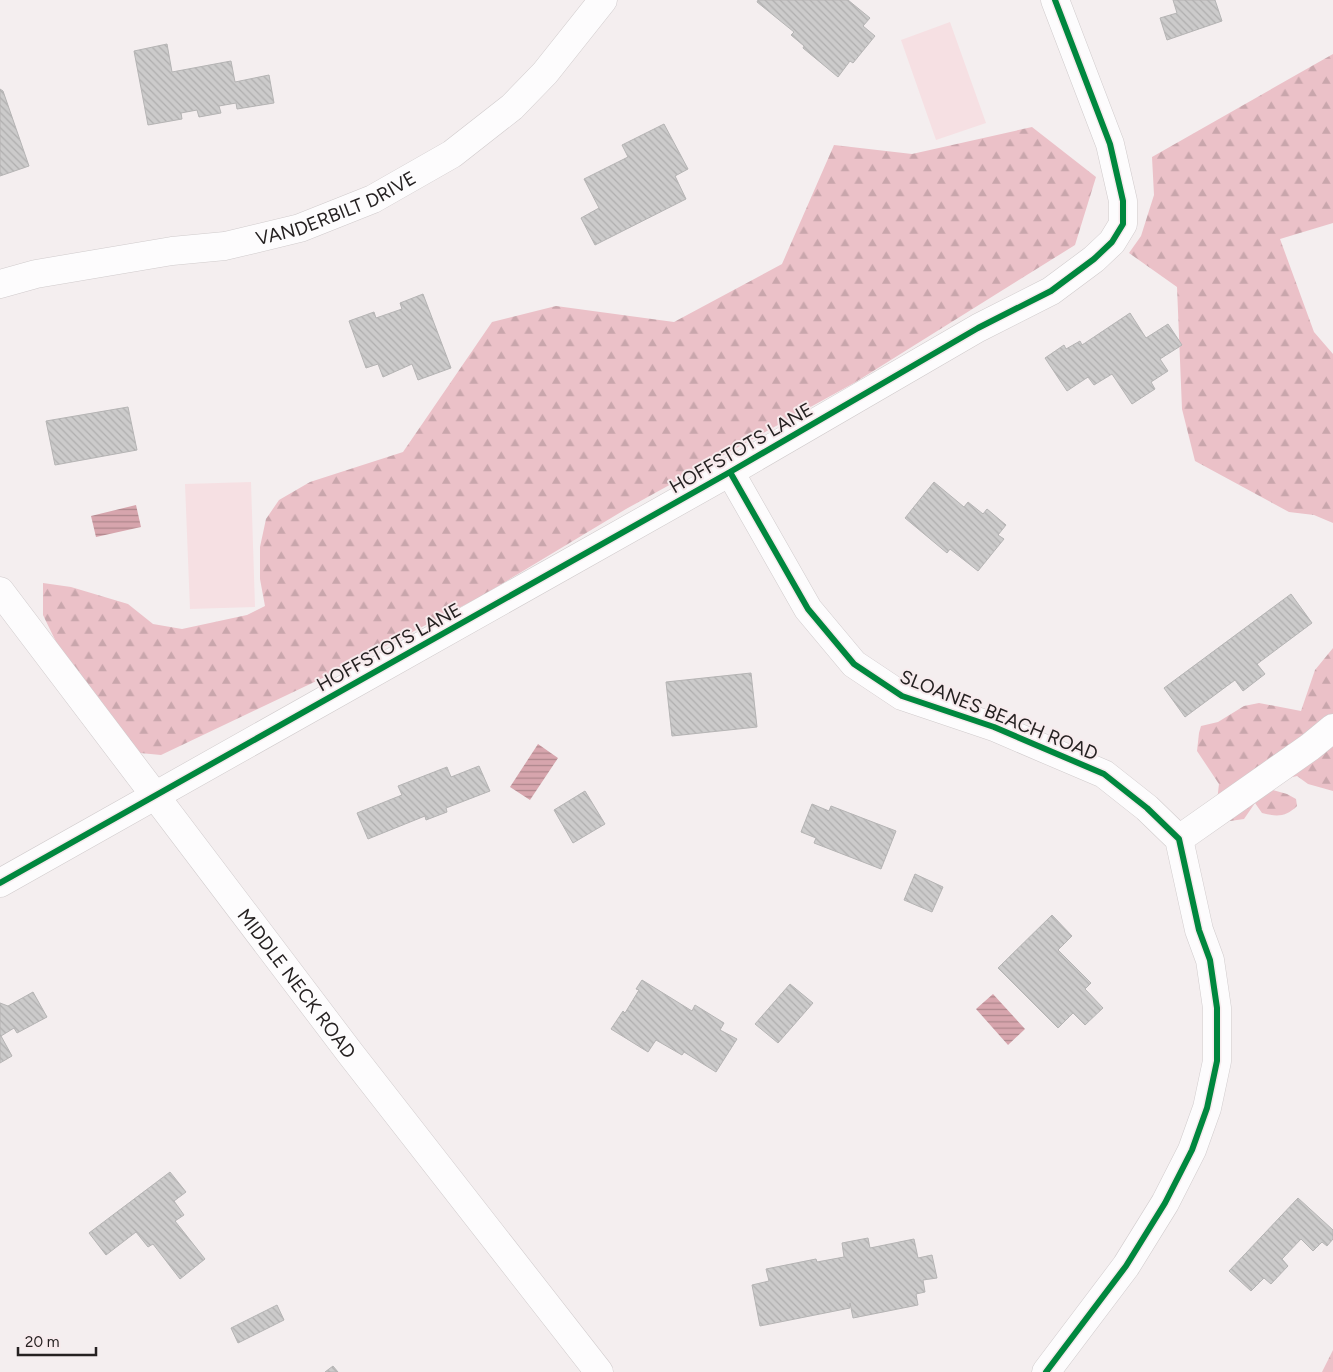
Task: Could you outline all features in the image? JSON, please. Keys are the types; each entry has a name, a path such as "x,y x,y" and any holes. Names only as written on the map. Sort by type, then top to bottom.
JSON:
{"street":[{"name":"VANDERBILT DRIVE","path":"0,284 45,272 172,251 226,246 300,228 373,198 452,154 512,107 545,73 603,0"},
{"name":"HOFFSTOTS LANE","path":"0,883 730,472 978,328 1051,291 1094,259 1112,242 1123,224 1123,201 1110,144 1055,0"},
{"name":"SLOANES BEACH ROAD","path":"730,472 808,609 854,664 902,696 994,727 1104,774 1147,808 1179,839"},
{"name":"MIDDLE NECK ROAD","path":"0,591 350,1053 599,1372"},
{"path":"1046,1372 1126,1266 1165,1204 1192,1150 1207,1108 1217,1061 1217,1008 1210,960 1199,930 1179,839 1310,747 1333,728"}],"green space":[{"path":"1333,54 1333,223 1280,239 1314,332 1333,354 1333,523 1314,515 1289,512 1195,461 1182,409 1177,287 1129,253 1141,236 1154,195 1152,157"},
{"path":"1032,127 1096,177 1075,245 854,383 626,509 480,597 329,675 161,755 140,753 60,650 43,615 43,583 71,587 128,604 153,624 182,629 247,615 265,606 260,579 260,547 266,519 279,500 310,482 403,452 492,322 556,306 674,322 782,264 834,145 912,154"},
{"path":"1333,648 1333,791 1308,784 1297,776 1284,779 1269,789 1287,794 1296,799 1297,806 1289,812 1277,815 1262,813 1255,803 1244,819 1230,821 1219,818 1217,801 1219,784 1197,751 1201,726 1218,722 1244,706 1259,703 1301,711 1315,670"},
{"path":"1333,1350 1333,1372 1322,1372"}],"shaded area":[{"path":"950,22 986,123 936,140 901,40"},
{"path":"251,482 255,607 190,609 185,484"},
{"path":"136,505 141,527 96,537 91,516"},
{"path":"538,744 558,758 530,800 510,787"},
{"path":"993,994 1025,1029 1008,1045 976,1009"}],"building":[{"path":"758,0 848,0 870,18 863,26 875,36 853,63 850,61 838,77 803,48 804,46 791,35 794,32 757,2"},
{"path":"1173,0 1215,0 1222,21 1167,40 1160,18 1177,13"},
{"path":"167,44 172,72 231,61 235,82 269,75 274,103 237,109 236,103 219,106 221,113 199,117 197,110 181,113 182,119 148,125 134,51"},
{"path":"0,89 3,91 29,166 0,176"},
{"path":"664,124 688,169 675,176 686,199 595,245 581,218 599,208 584,179 628,157 622,145"},
{"path":"423,294 451,368 418,380 412,364 383,377 378,364 366,368 349,321 374,312 376,318 402,309 400,303"},
{"path":"1130,313 1146,338 1168,324 1182,345 1160,359 1168,371 1151,382 1155,389 1132,404 1112,374 1094,385 1088,377 1067,391 1045,358 1064,345 1066,349 1080,341 1082,345"},
{"path":"128,407 137,450 55,465 46,421"},
{"path":"934,482 964,507 968,502 983,514 987,509 1006,525 998,535 1004,539 978,571 950,549 947,553 905,518"},
{"path":"1291,594 1312,623 1257,664 1265,674 1243,691 1235,680 1185,717 1164,688"},
{"path":"751,673 757,727 672,736 666,682"},
{"path":"479,766 490,791 446,808 447,812 426,820 425,816 368,839 357,813 402,795 398,786 447,767 451,777"},
{"path":"585,791 605,824 573,843 554,810"},
{"path":"812,804 829,811 831,806 896,831 881,869 814,843 816,838 801,832"},
{"path":"915,874 943,887 932,912 904,900"},
{"path":"1052,915 1072,936 1058,950 1091,983 1085,989 1103,1008 1085,1025 1073,1013 1058,1028 998,968"},
{"path":"642,980 692,1011 695,1005 724,1023 720,1030 737,1039 716,1072 684,1052 682,1055 656,1040 648,1052 611,1029 623,1011 625,1013 639,990 636,989"},
{"path":"790,984 813,1003 778,1043 755,1024"},
{"path":"33,992 47,1017 17,1033 14,1028 1,1036 12,1056 0,1063 0,1003 8,1006"},
{"path":"170,1172 186,1192 174,1201 184,1215 175,1221 205,1259 180,1279 153,1244 148,1247 136,1232 106,1255 89,1233"},
{"path":"1298,1198 1333,1230 1333,1239 1327,1246 1322,1242 1313,1251 1301,1239 1282,1259 1288,1266 1271,1284 1264,1278 1251,1291 1229,1271"},
{"path":"868,1238 870,1248 914,1239 918,1258 932,1255 937,1278 923,1280 925,1292 916,1294 918,1305 853,1318 850,1303 850,1308 760,1326 752,1285 769,1281 766,1269 816,1259 817,1262 844,1257 842,1243"},
{"path":"277,1305 284,1320 238,1343 231,1328"},
{"path":"333,1366 338,1372 325,1372"}],"cycle path":[{"path":"0,883 730,472 978,328 1051,291 1094,259 1112,242 1123,224 1123,201 1110,144 1055,0"},
{"path":"730,472 808,609 854,664 902,696 994,727 1104,774 1147,808 1179,839 1199,930 1210,960 1217,1008 1217,1061 1207,1108 1192,1150 1165,1203 1126,1266 1046,1372"}]}
